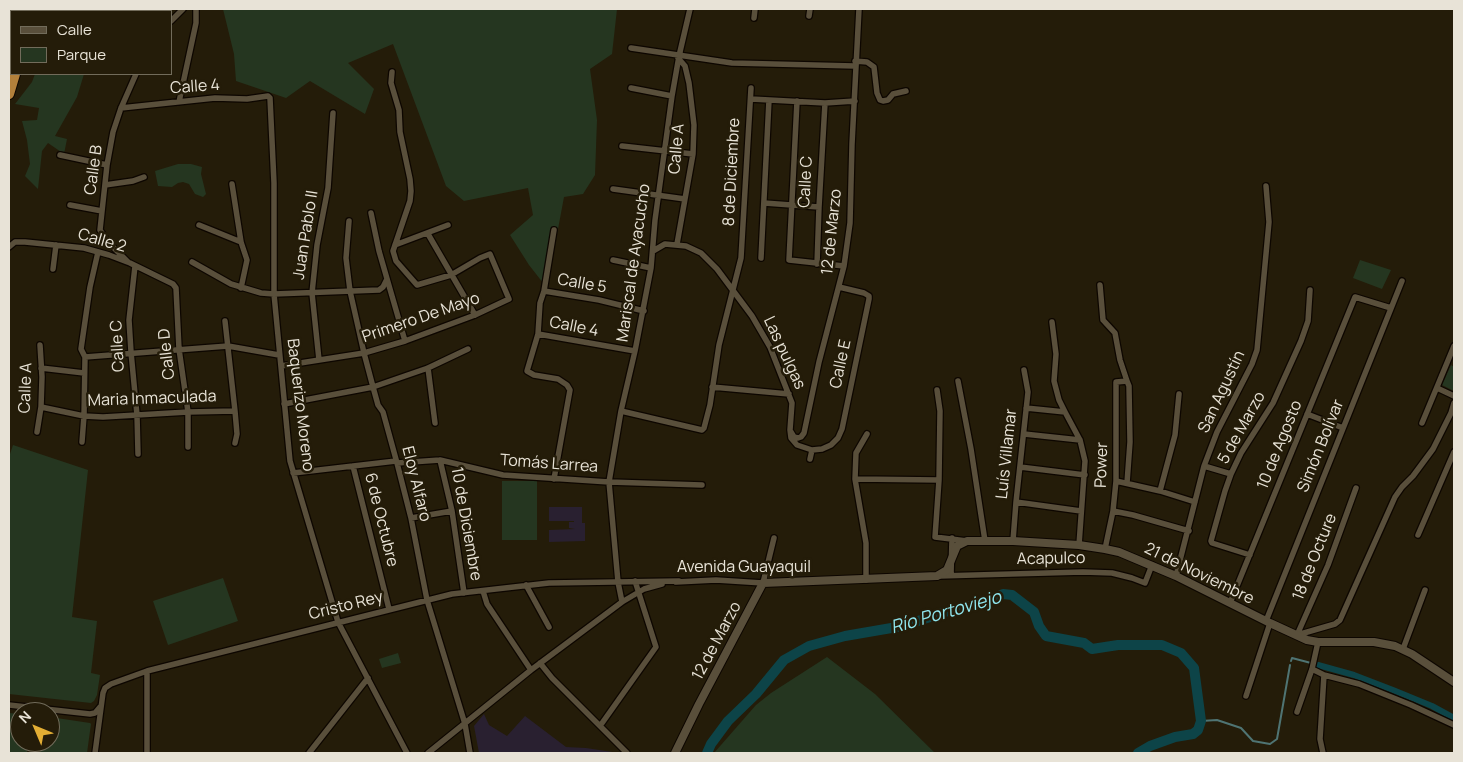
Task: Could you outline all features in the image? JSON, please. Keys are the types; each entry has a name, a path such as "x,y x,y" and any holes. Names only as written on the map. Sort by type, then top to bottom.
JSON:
{"highway":[{"path":"9,94 15,75"}],"street":[{"path":"172,20 183,9"},
{"path":"179,102 196,23 196,9"},
{"name":"Mariscal de Ayacucho","path":"622,602 618,582 609,482 621,411 644,310 672,96 678,57 690,9"},
{"path":"754,18 755,9"},
{"path":"809,16 810,9"},
{"name":"12 de Marzo","path":"790,430 794,437 798,438 804,433 823,347 844,266 850,223 855,63 859,9"},
{"path":"631,48 678,57 732,63 867,62 874,67 877,93 880,100 888,100 893,94 906,91"},
{"name":"Calle A","path":"677,244 693,154 692,100 685,66 678,57"},
{"path":"392,72 391,83 399,110 400,132 411,191 410,201 393,251 396,261 417,284 451,275"},
{"name":"Calle B","path":"132,264 102,235 100,230 107,165 113,132 136,75"},
{"path":"631,88 672,96"},
{"name":"8 de Diciembre","path":"712,387 718,345 741,258 751,88"},
{"name":"Calle 4","path":"121,108 215,98 247,99 268,96 270,98"},
{"name":"Baquerizo Moreno","path":"270,98 274,183 274,294 288,449 293,473 338,622 407,753"},
{"path":"750,99 825,103 854,101"},
{"path":"760,258 769,100"},
{"name":"Calle C","path":"797,101 789,260 817,264 818,207 825,103"},
{"name":"Juan Pablo II","path":"319,360 312,293 316,245 328,188 333,113"},
{"path":"622,146 693,154"},
{"path":"60,156 107,165"},
{"path":"105,185 133,181 144,177"},
{"path":"232,184 240,242 247,260 241,288"},
{"name":"San Agustín","path":"1176,576 1204,466 1217,432 1252,364 1257,350 1269,222 1266,186"},
{"path":"613,189 685,199"},
{"path":"764,203 818,207"},
{"path":"70,205 102,211"},
{"path":"371,213 405,341"},
{"name":"Eloy Alfaro","path":"349,221 346,258 350,291 364,353 372,388 378,405 383,412 411,518 427,600 465,724 470,753"},
{"path":"199,225 240,242"},
{"path":"395,246 448,225"},
{"path":"554,230 544,291 540,303 538,334 527,371 534,375 558,379 568,385 570,390 554,479"},
{"path":"428,234 475,315"},
{"name":"Calle 2","path":"9,247 12,242 56,244 98,252 132,264 173,284 176,288"},
{"path":"53,269 56,244"},
{"path":"653,251 665,244 677,244 692,248 707,258 733,291"},
{"path":"82,442 85,357 81,349 90,287 98,252"},
{"name":"Primero De Mayo","path":"281,366 364,353 405,341 475,315 509,299 490,254 451,275"},
{"path":"614,260 651,268"},
{"path":"192,262 215,276 241,288 274,294 379,290 387,279"},
{"name":"Calle C","path":"132,264 131,352 137,415 138,454"},
{"path":"817,264 844,266"},
{"name":"Simón Bolívar","path":"1246,696 1268,622 1402,281"},
{"path":"1100,285 1104,320 1115,332 1120,360 1128,381 1130,442 1127,483"},
{"name":"Calle E","path":"812,450 822,449 830,445 838,438 842,429 868,304 869,296 867,294 839,287"},
{"name":"Calle D","path":"176,288 179,349 188,412 188,447"},
{"name":"5 de Marzo","path":"1250,555 1212,543 1211,541 1231,474 1241,453 1274,402 1301,341 1308,321 1310,290"},
{"name":"Calle 5","path":"544,291 644,310"},
{"name":"Las pulgas","path":"733,291 752,316 767,341 789,394 792,408 790,430"},
{"name":"10 de Agosto","path":"1230,603 1354,297 1391,308"},
{"path":"225,321 237,434 235,443"},
{"path":"1052,322 1056,354 1054,381 1059,400 1080,440 1084,456 1085,475 1079,545"},
{"name":"Calle 4","path":"538,334 635,351"},
{"name":"Calle A","path":"36,432 41,407 40,345"},
{"path":"85,357 228,346 279,355"},
{"path":"1422,423 1454,346"},
{"path":"284,404 372,388 428,368 468,349"},
{"path":"41,368 84,373"},
{"path":"428,368 435,423"},
{"name":"Luís Villamar","path":"1013,541 1028,392 1024,370"},
{"path":"958,381 971,449 985,541"},
{"name":"Power","path":"1105,548 1113,510 1116,481 1116,382 1128,381"},
{"path":"621,411 702,430 710,405 712,387 789,394"},
{"path":"1437,388 1454,396"},
{"path":"937,390 940,411 939,480 935,537 967,541"},
{"path":"1160,491 1174,435 1179,394"},
{"path":"1297,635 1335,624 1340,620 1395,497 1432,450 1452,414 1454,403"},
{"name":"Maria Inmaculada","path":"41,407 84,416 103,417 235,411"},
{"path":"1026,408 1065,412"},
{"path":"1307,414 1343,428"},
{"path":"790,430 791,438 797,444 812,450 810,459"},
{"path":"866,580 866,543 855,479 856,452 867,434"},
{"path":"1024,434 1080,440"},
{"path":"1418,535 1454,452"},
{"name":"Tomás Larrea","path":"293,473 396,462 440,460 503,475 609,482 702,485"},
{"name":"10 de Diciembre","path":"440,460 452,511 464,593"},
{"name":"6 de Octubre","path":"354,466 389,609"},
{"path":"1020,466 1085,475"},
{"path":"1204,466 1231,474"},
{"path":"855,479 939,480"},
{"path":"1116,481 1160,491 1195,502"},
{"name":"18 de Octure","path":"1297,635 1328,565 1356,488"},
{"path":"1016,502 1081,510"},
{"path":"1113,510 1133,514 1188,531"},
{"path":"411,518 452,511"},
{"name":"12 de Marzo","path":"675,753 763,584 774,538"},
{"path":"952,538 952,575"},
{"path":"937,576 947,570 957,546 967,541"},
{"name":"21 de Noviembre","path":"967,541 1013,541 1105,548 1132,556 1152,565 1297,635 1318,642 1374,642 1403,649 1423,660 1454,682"},
{"name":"Acapulco","path":"937,576 1083,572 1112,574 1145,583 1152,565"},
{"name":"Avenida Guayaquil","path":"428,753 531,670 622,602 637,592 659,584 679,581 716,580 763,584 937,576"},
{"path":"600,726 656,647 635,581"},
{"name":"Cristo Rey","path":"101,705 103,693 108,686 148,671 427,600 526,585 679,581"},
{"path":"526,585 550,627"},
{"path":"1403,649 1426,590"},
{"path":"483,591 487,604 531,670"},
{"path":"1297,712 1312,669 1318,642"},
{"path":"540,663 552,678 627,753"},
{"path":"1312,669 1324,675 1359,684 1454,725"},
{"path":"147,753 148,671"},
{"path":"1322,753 1320,739 1324,675"},
{"path":"308,753 368,678"},
{"path":"9,705 90,714 97,711 101,705"},
{"path":"95,753 101,705"},
{"path":"90,714 99,725"}],"shaded area":[{"path":"549,507 582,507 582,523 585,523 585,541 549,542 549,530 575,529 569,528 569,522 574,521 549,521"},
{"path":"484,714 489,725 507,736 525,716 566,747 619,753 479,753 474,726"}],"green space":[{"path":"63,9 140,9 140,10"},
{"path":"223,9 617,9 612,54 590,69 597,120 595,175 583,194 564,197 547,288 529,265 510,235 533,215 528,188 464,201 446,186 393,44 348,63 374,89 365,114 310,81 286,98 236,81 234,54"},
{"path":"35,75 84,75 77,97 55,136 67,139 64,154 48,143 42,151 38,189 25,176 30,164 22,121 37,120 39,108 15,104 32,82"},
{"path":"178,164 191,164 202,167 201,174 206,194 203,197 195,194 189,184 183,182 172,187 158,186 155,171"},
{"path":"1360,260 1391,270 1382,289 1353,278"},
{"path":"1451,365 1454,367 1454,391 1442,385"},
{"path":"13,445 88,470 72,617 97,621 91,673 100,675 97,695 91,703 9,694 9,457"},
{"path":"502,481 537,481 537,540 502,540"},
{"path":"223,578 238,621 168,645 153,601"},
{"path":"398,653 401,663 382,668 379,659"},
{"path":"827,657 875,694 935,753 714,753 756,705 771,693"},
{"path":"9,713 10,752 27,752 9,753"},
{"path":"60,718 91,724 87,753 40,753 60,752"}],"waterway":[{"name":"Río Portoviejo","path":"707,753 711,744 728,721 756,694 784,660 809,646 845,636 903,626 951,610 980,604 1003,594 1012,595 1034,612 1039,626 1046,636 1084,643 1092,649 1118,645 1162,645 1181,653 1194,668 1201,721 1198,730 1193,734 1175,737 1150,746 1138,753"},
{"path":"1291,661 1292,658 1311,663"},
{"path":"1201,721 1217,720 1241,728 1253,741 1270,744 1277,739 1290,665"},
{"path":"1318,665 1354,675 1393,690 1432,706 1454,718"}]}
